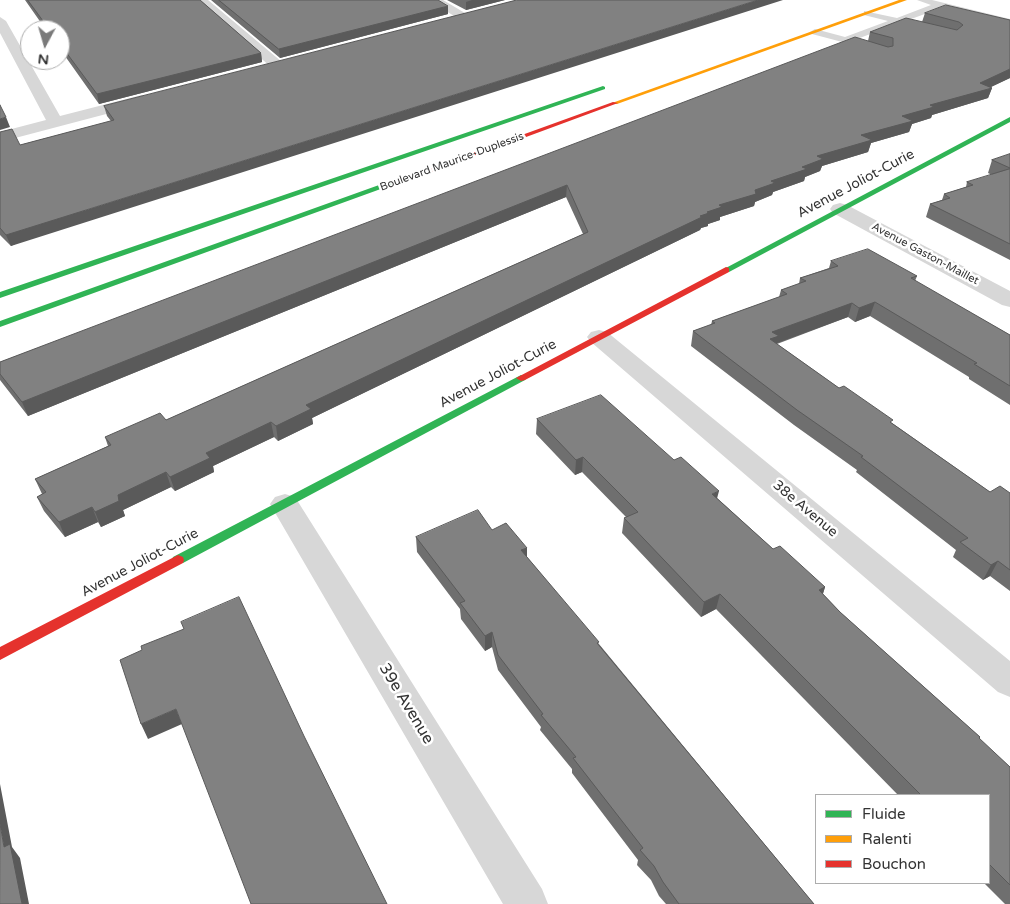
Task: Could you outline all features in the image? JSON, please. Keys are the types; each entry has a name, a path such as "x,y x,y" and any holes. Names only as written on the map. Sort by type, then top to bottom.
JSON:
{"street":[{"path":"201,0 277,65"},
{"path":"434,0 464,16"},
{"name":"Boulevard Maurice-Duplessis","path":"0,324 904,0"},
{"path":"445,21 482,12"},
{"path":"0,21 56,123"},
{"path":"258,70 295,60"},
{"name":"Boulevard Maurice-Duplessis","path":"0,295 614,84"},
{"path":"0,137 152,98"},
{"name":"Avenue Joliot-Curie","path":"0,654 1010,119"},
{"name":"Avenue Gaston-Maillet","path":"840,209 1010,300"},
{"name":"38e Avenue","path":"599,337 1010,682"},
{"name":"39e Avenue","path":"285,504 527,904"}],"lane":[{"path":"921,0 1010,22"},
{"path":"846,40 939,4"},
{"path":"862,15 916,26"},
{"path":"815,32 862,45"}],"building":[{"path":"28,0 200,0 261,53 97,94 70,58 70,20 43,20"},
{"path":"219,0 438,0 448,6 279,49"},
{"path":"517,0 758,0 6,235 0,228 0,132 12,129 20,145 114,120 104,106"},
{"path":"946,5 1010,20 1010,69 980,83 992,88 930,105 934,107 902,116 913,121 861,135 872,140 817,156 823,159 802,167 807,169 771,181 775,183 755,190 756,194 719,205 722,207 707,212 709,213 700,216 702,217 306,405 311,409 276,426 271,422 206,453 210,458 170,477 166,472 118,495 119,501 95,512 92,507 59,522 37,497 46,492 35,479 111,445 105,437 160,413 166,420 588,232 567,185 22,402 0,374 0,362 855,37 888,47 893,46 893,38 870,32 906,18 957,30 963,25 959,22 925,13"},
{"path":"0,105 6,117 0,119"},
{"path":"1010,154 1010,168 992,160"},
{"path":"1010,169 1010,244 930,204 950,198 944,194 973,185 967,182"},
{"path":"868,249 917,276 911,278 1010,335 1010,386 974,364 977,363 875,302 859,308 852,303 772,332 779,336 770,339 839,388 844,386 893,420 890,422 990,492 1000,486 1010,493 1010,570 998,561 991,565 960,542 968,538 861,457 863,456 797,410 693,331 715,323 712,321 787,294 781,290 806,281 800,278 838,266 831,261"},
{"path":"601,395 674,460 681,457 719,491 712,494 773,549 780,546 825,587 819,590 840,612 980,737 1010,767 1010,885 990,865 990,794 920,794 720,594 704,602 624,518 638,512 583,457 576,460 537,419"},
{"path":"478,510 492,530 506,523 527,548 521,550 814,904 679,904 654,866 640,850 643,848 573,758 576,757 541,715 543,714 498,655 492,632 485,636 460,603 465,601 416,537"},
{"path":"239,597 304,736 387,904 251,904 176,709 141,724 120,660 142,650 141,646 184,629 181,622"},
{"path":"0,824 4,847 10,844 22,904 0,904"}],"traffic: fast":[{"path":"0,295 603,88"},
{"path":"726,270 1010,119"},
{"path":"0,324 396,182"},
{"path":"178,560 521,378"}],"traffic: slow":[{"path":"615,103 904,0"}],"traffic: jam":[{"path":"396,182 615,103"},
{"path":"521,378 726,270"},
{"path":"0,654 178,560"}]}
